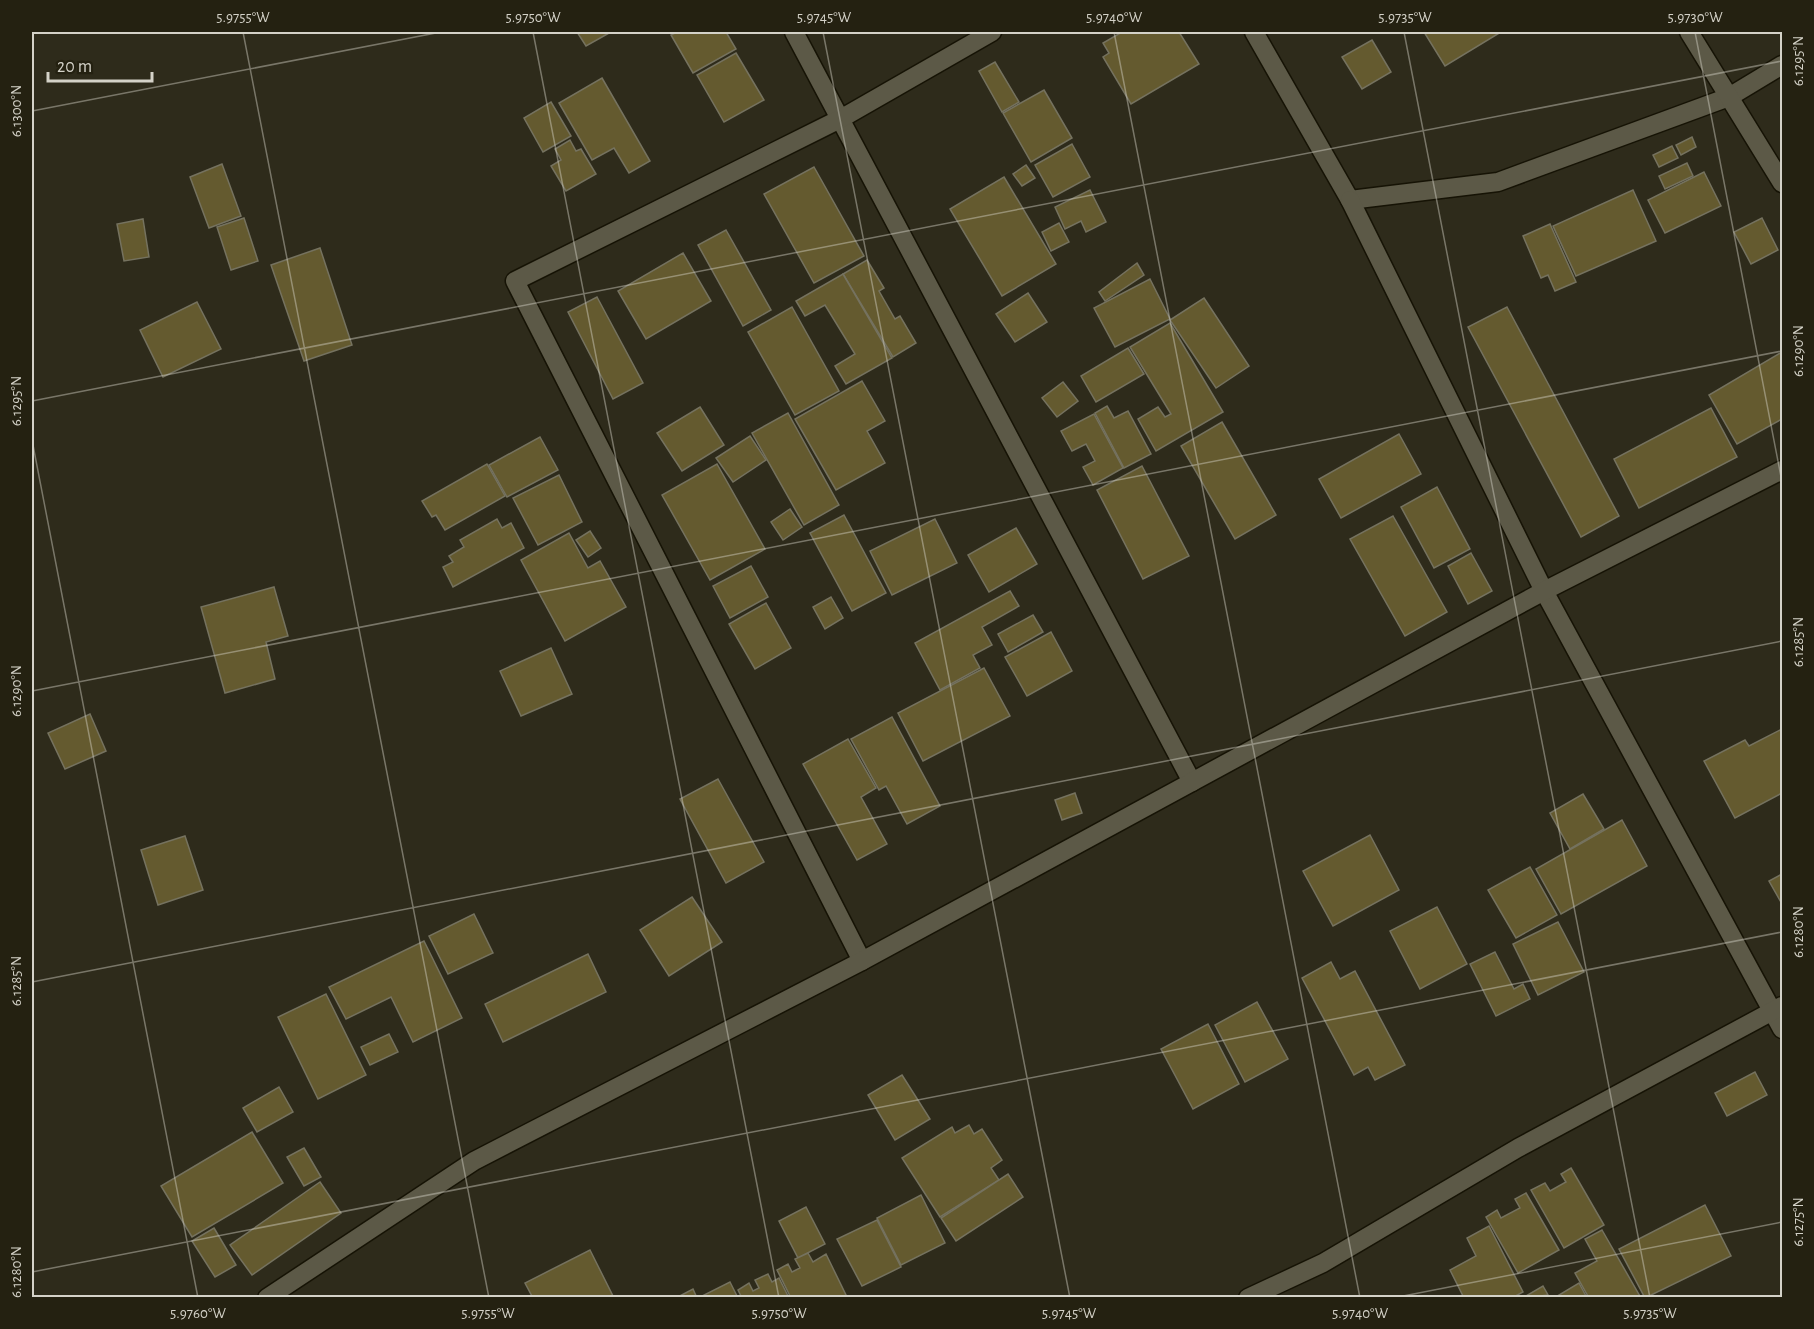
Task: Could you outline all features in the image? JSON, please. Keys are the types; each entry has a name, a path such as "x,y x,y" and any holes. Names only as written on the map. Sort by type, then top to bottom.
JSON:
{"street":[{"path":"794,32 842,118 1192,782"},
{"path":"862,961 515,280 842,118 992,32"},
{"path":"1254,32 1350,200 1544,591 1778,1008 1782,1029"},
{"path":"1689,32 1782,183"},
{"path":"1350,200 1498,182 1729,97 1782,65"},
{"path":"267,1298 474,1161 862,961 1544,591 1782,470"},
{"path":"1248,1298 1323,1263 1518,1148 1778,1008"}],"building":[{"path":"577,32 611,32 586,46"},
{"path":"677,32 726,32 736,49 693,73 671,35"},
{"path":"1122,32 1179,32 1199,64 1131,104 1103,57 1109,53 1103,43"},
{"path":"1424,32 1501,32 1445,66"},
{"path":"1372,40 1391,72 1362,89 1342,57"},
{"path":"736,53 764,100 724,122 697,75"},
{"path":"995,62 1019,102 1002,112 979,71"},
{"path":"602,78 650,161 629,173 614,148 592,160 559,103"},
{"path":"1044,90 1072,138 1031,162 1003,113"},
{"path":"551,102 571,136 543,152 524,118"},
{"path":"1692,137 1696,147 1681,155 1676,145"},
{"path":"570,140 576,151 581,149 596,174 566,191 551,166 561,160 555,149"},
{"path":"1072,144 1090,177 1053,197 1035,165"},
{"path":"1672,146 1678,158 1659,167 1653,155"},
{"path":"1687,163 1693,176 1665,189 1659,176"},
{"path":"222,164 241,216 209,228 190,177"},
{"path":"1026,165 1035,178 1022,186 1013,174"},
{"path":"814,167 864,256 814,283 764,194"},
{"path":"1704,172 1721,206 1665,233 1648,200"},
{"path":"1004,177 1056,264 1002,296 950,209"},
{"path":"1090,190 1106,222 1086,232 1081,221 1065,229 1055,207"},
{"path":"1633,190 1656,241 1576,276 1553,226"},
{"path":"244,218 258,261 231,270 217,227"},
{"path":"1762,218 1778,250 1751,264 1734,232"},
{"path":"143,219 149,257 124,261 117,224"},
{"path":"1059,223 1069,242 1051,251 1042,232"},
{"path":"1550,224 1576,282 1555,291 1548,275 1541,278 1523,236"},
{"path":"726,230 771,310 743,326 698,245"},
{"path":"320,248 352,345 304,361 271,265"},
{"path":"683,253 711,301 646,339 618,291"},
{"path":"867,260 884,288 879,291 895,319 900,316 916,343 893,357 843,274"},
{"path":"1137,263 1144,275 1105,301 1099,292"},
{"path":"843,274 892,358 846,384 835,366 855,354 825,305 805,316 796,301"},
{"path":"1150,279 1170,319 1115,347 1094,308"},
{"path":"1028,293 1047,322 1015,342 996,314"},
{"path":"597,297 643,383 613,399 568,312"},
{"path":"1204,298 1249,366 1216,388 1170,320"},
{"path":"197,302 221,349 163,377 140,330"},
{"path":"792,307 839,391 795,415 748,332"},
{"path":"1507,307 1619,516 1581,537 1468,327"},
{"path":"1170,323 1223,412 1156,451 1138,419 1158,407 1165,417 1171,414 1130,347"},
{"path":"1128,348 1144,374 1096,402 1081,376"},
{"path":"1782,352 1782,419 1737,444 1709,395"},
{"path":"862,381 885,421 867,431 885,463 836,490 795,419"},
{"path":"1063,382 1078,401 1057,417 1042,398"},
{"path":"1107,406 1114,418 1128,411 1151,454 1124,468 1095,413"},
{"path":"700,407 724,445 682,471 657,433"},
{"path":"1711,408 1737,457 1639,508 1614,459"},
{"path":"788,413 839,505 804,525 752,433"},
{"path":"1094,414 1123,468 1093,485 1083,467 1095,461 1086,444 1072,451 1061,431"},
{"path":"1222,422 1276,515 1235,539 1181,446"},
{"path":"1399,434 1421,474 1341,518 1319,479"},
{"path":"750,436 766,460 733,482 716,458"},
{"path":"540,437 558,470 507,497 489,465"},
{"path":"487,464 505,496 445,530 436,515 432,517 422,501"},
{"path":"717,464 765,549 710,580 662,495"},
{"path":"1142,466 1189,556 1143,579 1097,490"},
{"path":"559,475 582,522 538,545 513,498"},
{"path":"1437,487 1470,549 1434,568 1401,507"},
{"path":"790,509 802,527 783,540 771,522"},
{"path":"844,515 886,593 852,611 810,533"},
{"path":"1393,516 1447,612 1405,636 1350,539"},
{"path":"497,519 502,528 511,523 524,548 453,587 443,567 453,562 449,556 464,547 460,540"},
{"path":"935,519 957,563 892,595 870,551"},
{"path":"1016,528 1037,564 989,592 968,555"},
{"path":"590,531 601,548 588,557 576,540"},
{"path":"569,533 588,568 600,561 626,607 565,641 521,560"},
{"path":"1471,553 1492,591 1468,604 1448,566"},
{"path":"751,566 768,597 730,618 713,586"},
{"path":"274,587 288,636 266,642 275,679 225,693 201,607"},
{"path":"1010,591 1019,606 982,627 992,645 973,655 980,668 940,690 915,643"},
{"path":"831,597 843,618 825,629 813,607"},
{"path":"766,603 791,648 755,669 729,624"},
{"path":"1033,615 1043,632 1008,652 998,634"},
{"path":"1051,632 1072,671 1027,696 1005,657"},
{"path":"551,648 572,694 521,716 500,671"},
{"path":"984,668 1010,716 923,761 898,713"},
{"path":"90,714 106,751 65,769 48,733"},
{"path":"892,717 940,806 907,824 886,786 879,790 851,739"},
{"path":"1782,729 1782,793 1735,818 1704,761 1745,740 1749,746"},
{"path":"848,739 876,788 861,797 887,844 857,860 803,764"},
{"path":"718,779 764,862 726,883 680,799"},
{"path":"1075,793 1082,813 1062,820 1055,800"},
{"path":"1583,794 1604,829 1570,849 1550,813"},
{"path":"1622,820 1647,866 1561,914 1536,869"},
{"path":"1370,835 1399,890 1333,926 1303,871"},
{"path":"185,836 203,890 158,905 141,850"},
{"path":"1530,867 1557,915 1516,938 1488,890"},
{"path":"1782,874 1782,904 1769,881"},
{"path":"692,897 722,942 669,976 640,930"},
{"path":"1437,907 1467,964 1420,989 1390,931"},
{"path":"474,914 493,953 448,974 429,936"},
{"path":"1558,922 1584,972 1538,995 1513,944"},
{"path":"424,941 462,1018 413,1042 391,997 346,1019 329,987"},
{"path":"1495,952 1514,989 1523,984 1530,999 1496,1016 1470,964"},
{"path":"588,954 606,992 503,1042 485,1004"},
{"path":"1331,962 1340,979 1355,971 1405,1065 1375,1080 1368,1067 1354,1075 1302,978"},
{"path":"326,994 366,1075 318,1099 278,1017"},
{"path":"1257,1002 1288,1059 1245,1082 1215,1025"},
{"path":"1208,1024 1239,1084 1193,1109 1161,1049"},
{"path":"389,1034 398,1052 370,1065 361,1047"},
{"path":"1755,1072 1767,1095 1727,1116 1715,1093"},
{"path":"902,1075 930,1119 895,1140 868,1095"},
{"path":"279,1087 293,1112 257,1132 243,1108"},
{"path":"969,1125 974,1134 982,1129 1002,1160 991,1168 999,1180 940,1217 902,1158 952,1127 955,1133"},
{"path":"252,1132 283,1183 192,1237 161,1186"},
{"path":"304,1148 321,1177 304,1186 287,1157"},
{"path":"1571,1168 1604,1225 1564,1248 1531,1190 1545,1183 1550,1191 1566,1182 1561,1174"},
{"path":"1008,1174 1023,1197 956,1241 941,1218"},
{"path":"320,1182 341,1213 252,1275 230,1245"},
{"path":"1526,1193 1559,1250 1518,1273 1486,1217 1497,1210 1501,1218 1520,1208 1515,1199"},
{"path":"921,1195 945,1243 901,1265 877,1218"},
{"path":"1705,1205 1731,1256 1645,1298 1619,1249"},
{"path":"806,1207 825,1244 798,1258 779,1221"},
{"path":"877,1220 901,1267 862,1286 837,1239"},
{"path":"1489,1226 1523,1292 1512,1298 1464,1298 1450,1270 1476,1256 1467,1238"},
{"path":"214,1228 236,1265 215,1277 192,1241"},
{"path":"1602,1230 1641,1298 1589,1298 1575,1273 1597,1261 1585,1239"},
{"path":"590,1250 614,1298 533,1298 525,1283"},
{"path":"808,1253 813,1262 826,1254 846,1295 841,1298 791,1298 777,1270 788,1264 792,1272 800,1268 795,1259"},
{"path":"768,1274 772,1282 779,1278 789,1298 742,1298 738,1290 749,1283 753,1291 759,1288 755,1280"},
{"path":"730,1282 738,1298 703,1298 702,1296"},
{"path":"1579,1283 1587,1298 1554,1298"},
{"path":"1543,1286 1548,1295 1524,1298 1524,1297"},
{"path":"693,1289 697,1298 676,1298"}]}
